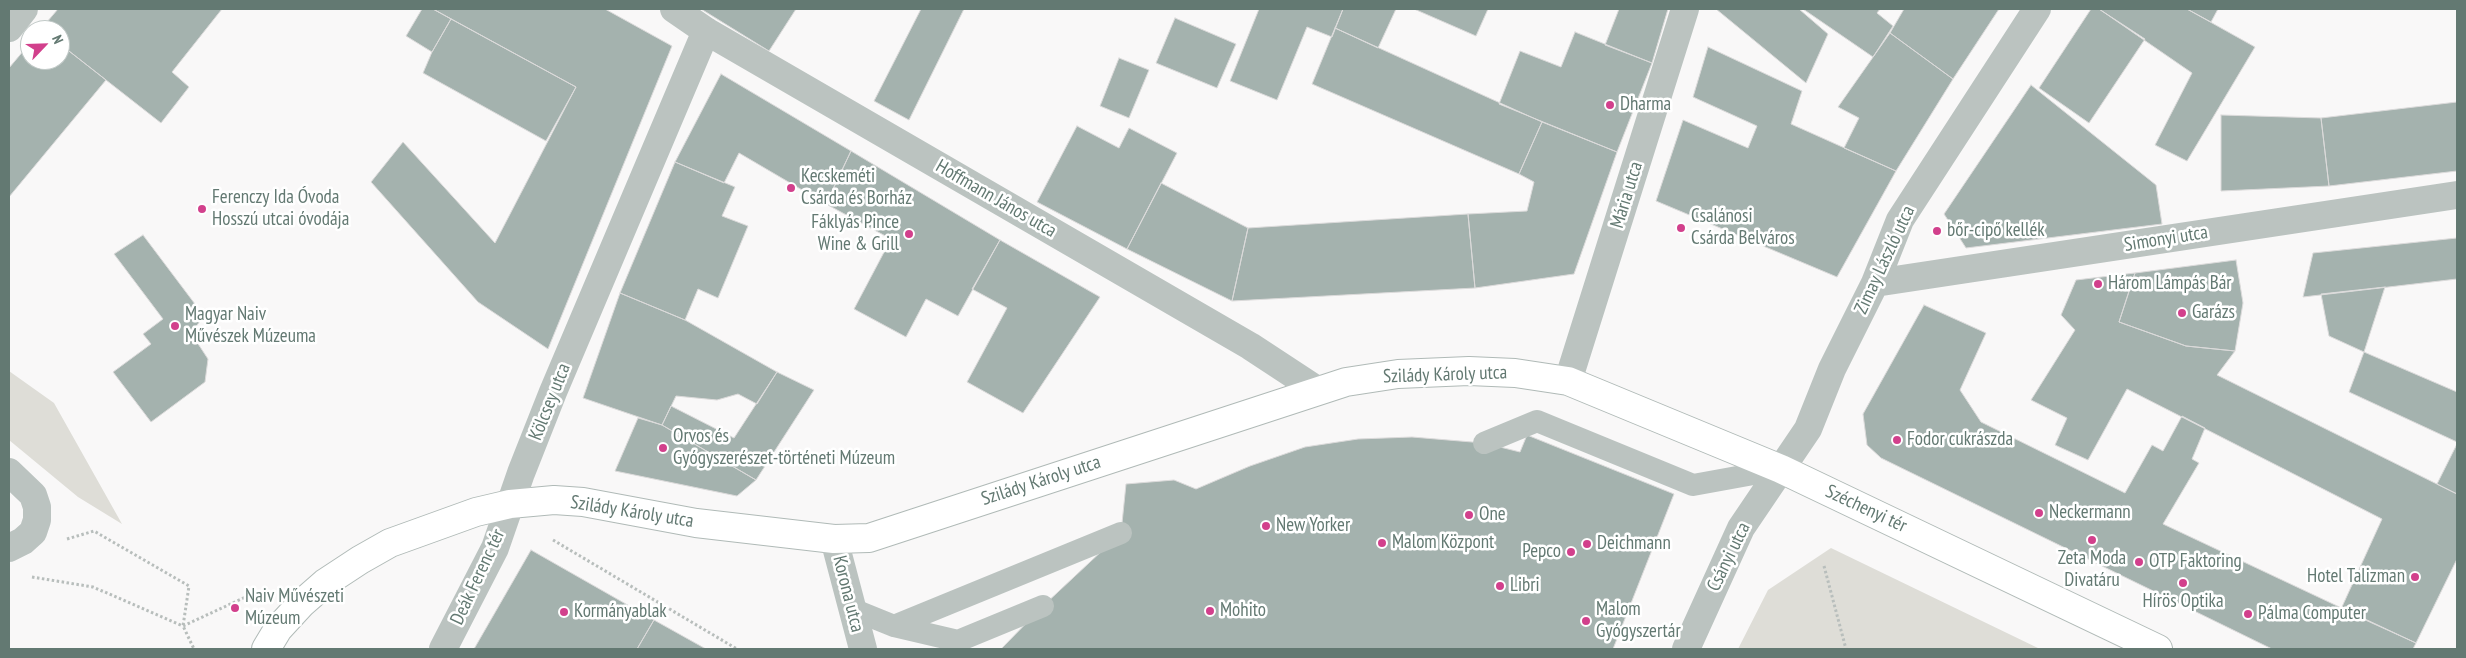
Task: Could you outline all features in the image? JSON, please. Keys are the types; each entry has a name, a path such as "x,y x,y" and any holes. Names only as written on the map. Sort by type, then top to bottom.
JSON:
{"street":[{"path":"9,28 24,9"},
{"name":"Hoffmann János utca","path":"674,9 706,31 1250,346 1317,390"},
{"name":"Mária utca","path":"1568,381 1686,9"},
{"name":"Zimay László utca","path":"1781,469 1808,428 1832,369 1875,283 1900,220 2037,9"},
{"name":"Kölcsey utca","path":"510,504 553,392 706,31"},
{"name":"Simonyi utca","path":"1875,283 2457,195"},
{"name":"Szilády Károly utca","path":"510,504 554,500 583,502 696,523 834,539 869,538 1346,382 1398,374 1469,371 1515,373 1568,381"},
{"name":"Széchenyi tér","path":"1568,381 1781,469 2158,649"},
{"name":"Csányi utca","path":"1686,649 1741,528 1781,469"},
{"path":"9,472 34,495 38,507 37,520 33,532 9,548"},
{"path":"266,649 278,629 301,604 325,583 360,560 390,543 422,530 476,512 510,504"},
{"name":"Deák Ferenc tér","path":"443,649 495,548 510,504"},
{"name":"Korona utca","path":"834,539 863,649"}],"lane":[{"path":"1484,443 1537,421 1693,485 1781,469"},
{"path":"894,626 1121,533"},
{"path":"852,609 894,626 958,641 1043,606"}],"path":[{"path":"62,541 94,531 189,586 183,626 194,649"},
{"path":"553,540 737,649"},
{"path":"1824,566 1846,649"},
{"path":"27,576 93,587 183,626 250,595"}],"shaded area":[{"path":"9,371 54,403 122,524 78,497 9,440"},
{"path":"1831,548 2040,649 1738,649 1768,590"}],"building":[{"path":"58,9 222,9 172,72 189,87 161,123 70,52 70,20 49,20"},
{"path":"422,9 433,9 451,19 432,52 406,36"},
{"path":"433,9 605,9 672,46 548,349 478,302 371,182 403,142 495,243 576,87"},
{"path":"701,9 796,9 769,51"},
{"path":"921,9 964,9 909,120 874,101"},
{"path":"1259,9 1343,9 1332,37 1307,27 1277,100 1230,81"},
{"path":"1343,9 1396,9 1378,48 1335,28"},
{"path":"1414,9 1488,9 1476,36"},
{"path":"1619,9 1668,9 1652,63 1605,45"},
{"path":"1716,9 1799,9 1828,34 1806,83"},
{"path":"1803,9 1880,9 1877,13 1893,26 1873,57"},
{"path":"1904,9 1999,9 1953,79 1890,33"},
{"path":"2091,9 2099,9 2145,39 2089,123 2039,88"},
{"path":"2099,9 2187,9 2255,47 2187,161 2155,145 2192,73"},
{"path":"2187,9 2218,9 2211,22"},
{"path":"1175,18 1236,44 1217,88 1156,63"},
{"path":"451,19 576,87 546,141 423,73 432,52"},
{"path":"1335,28 1542,122 1519,174 1312,84"},
{"path":"1575,32 1652,63 1617,152 1499,104 1520,51 1561,67"},
{"path":"1890,33 1953,79 1896,171 1844,148 1859,118 1838,107"},
{"path":"1708,47 1802,91 1791,124 1896,171 1837,277 1656,201 1683,120 1748,148 1757,126 1693,97"},
{"path":"70,52 106,80 9,197 9,68 20,55 20,70 70,70"},
{"path":"1119,58 1149,70 1129,118 1100,106"},
{"path":"721,74 851,151 826,204 739,153 724,183 675,162"},
{"path":"2031,85 2156,185 2162,224 1966,248 1944,214"},
{"path":"2457,102 2457,171 2329,186 2321,118"},
{"path":"2221,115 2321,118 2329,186 2221,191"},
{"path":"1542,122 1617,152 1574,274 1475,288 1468,214 1527,211 1534,182 1519,174"},
{"path":"1077,126 1119,148 1129,128 1177,153 1127,249 1037,202"},
{"path":"851,151 1000,240 958,316 926,299 906,337 854,309 891,239 826,204"},
{"path":"675,162 735,187 722,216 748,226 718,298 698,289 685,320 620,293"},
{"path":"1161,183 1248,228 1232,301 1127,249"},
{"path":"1468,214 1475,288 1232,301 1248,228"},
{"name":"Magyar Naiv Művészek Múzeuma","path":"143,235 204,316 191,333 208,359 205,382 151,422 113,372 151,344 143,334 163,319 114,254"},
{"path":"2457,238 2457,279 2303,297 2313,253"},
{"path":"1000,240 1100,297 1023,413 967,382 1007,308 972,289"},
{"name":"Garázs","path":"2236,260 2243,303 2235,351 2186,346 2119,322 2135,273"},
{"path":"2135,273 2119,322 2186,346 2235,351 2217,375 2457,494 2457,559 2416,643 2341,609 2382,519 2127,389 2088,460 2055,445 2067,418 2031,400 2075,330 2061,315 2076,280"},
{"path":"2385,287 2364,352 2329,336 2321,294"},
{"path":"620,293 685,320 777,372 757,404 738,394 717,400 676,396 662,425 583,398"},
{"path":"1924,305 1986,333 1960,390 1981,422 2125,493 2152,445 2163,451 2182,416 2205,428 2192,459 2199,463 2163,524 2416,643 2413,649 2272,649 1881,458 1867,445 1863,414"},
{"path":"2364,352 2457,392 2457,442 2349,392"},
{"path":"777,372 814,390 756,480 662,425 671,406 734,438"},
{"name":"Orvos és Gyógyszerészet-történeti Múzeum","path":"638,418 662,425 756,480 737,496 615,471"},
{"name":"Malom Központ","path":"1527,435 1674,494 1613,649 1001,649 1043,606 1121,533 1126,484 1174,480 1196,489 1250,466 1305,447 1358,439 1412,437 1484,443 1520,452"},
{"path":"2457,444 2457,494 2437,484"},
{"path":"531,550 654,620 637,649 474,649"},
{"path":"654,620 706,649 637,649"}],"place":[{"name":"Dharma","path":"1610,105"},
{"name":"Kecskeméti Csárda és Borház","path":"791,188"},
{"name":"Ferenczy Ida Óvoda Hosszú utcai óvodája","path":"202,209"},
{"name":"Csalánosi Csárda Belváros","path":"1681,228"},
{"name":"bőr-cipő kellék","path":"1937,231"},
{"name":"Fáklyás Pince Wine & Grill","path":"909,234"},
{"name":"Három Lámpás Bár","path":"2098,284"},
{"name":"Garázs","path":"2182,313"},
{"name":"Magyar Naiv Művészek Múzeuma","path":"175,326"},
{"name":"Fodor cukrászda","path":"1897,440"},
{"name":"Orvos és Gyógyszerészet-történeti Múzeum","path":"663,448"},
{"name":"Neckermann","path":"2039,513"},
{"name":"One","path":"1469,515"},
{"name":"New Yorker","path":"1266,526"},
{"name":"Zeta Moda Divatáru","path":"2092,540"},
{"name":"Malom Központ","path":"1382,543"},
{"name":"Deichmann","path":"1587,544"},
{"name":"Pepco","path":"1571,552"},
{"name":"OTP Faktoring","path":"2139,562"},
{"name":"Hotel Talizman","path":"2415,577"},
{"name":"Hírös Optika","path":"2183,583"},
{"name":"Libri","path":"1500,586"},
{"name":"Naiv Művészeti Múzeum","path":"235,608"},
{"name":"Mohito","path":"1210,611"},
{"name":"Kormányablak","path":"564,612"},
{"name":"Pálma Computer","path":"2248,614"},
{"name":"Malom Gyógyszertár","path":"1586,621"}]}
